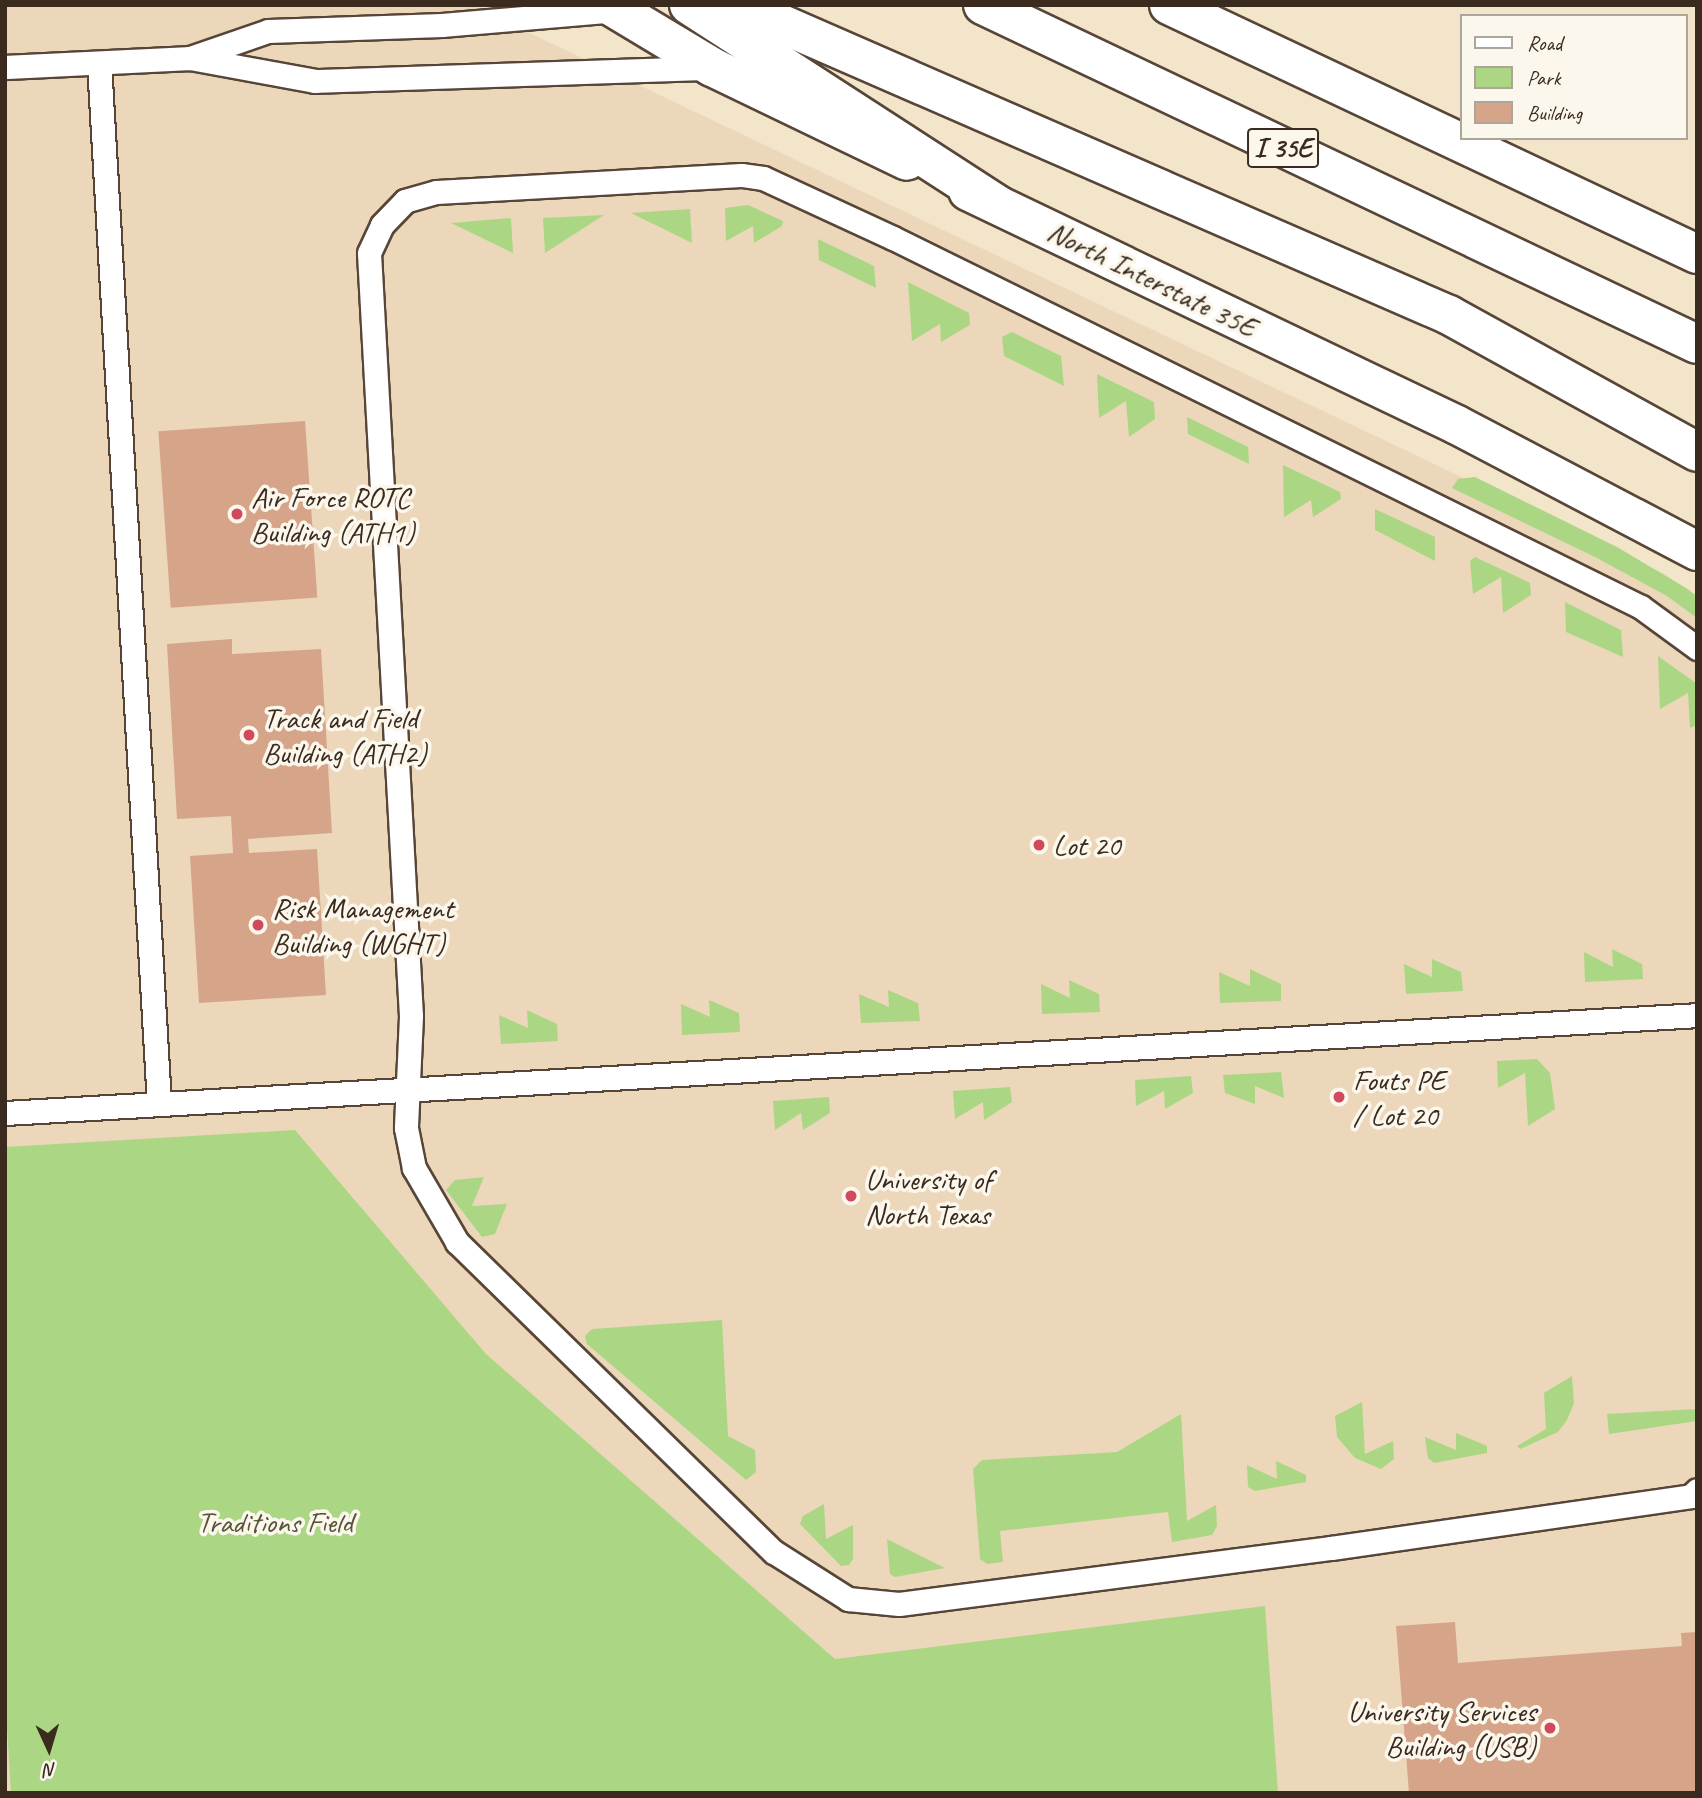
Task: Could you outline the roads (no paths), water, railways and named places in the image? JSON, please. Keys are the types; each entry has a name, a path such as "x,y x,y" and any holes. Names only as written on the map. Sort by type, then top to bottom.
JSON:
{"main road":[{"path":"689,5 997,204"},
{"path":"738,5 1449,314 1697,452"},
{"name":"I 35E","path":"983,5 1697,344"},
{"name":"I 35E","path":"1169,5 1697,254"},
{"name":"North Interstate 35E","path":"613,8 712,68 1457,425 1697,551"}],"lane":[{"path":"442,25 462,5"},
{"path":"190,58 268,31 442,25 613,8"},
{"path":"5,67 190,58 315,81 712,68"},
{"path":"99,63 159,1104"},
{"path":"1697,648 1641,607 904,243 763,178 741,175 436,192 405,201 382,225 369,253 411,1016 405,1090 406,1128 414,1168 431,1204 457,1241 774,1552 848,1598 899,1604 1536,1519 1691,1496 1697,1490"},
{"path":"5,1114 1697,1015"}],"place":[{"name":"Air Force ROTC Building (ATH1)","path":"237,514"},
{"name":"Track and Field Building (ATH2)","path":"249,735"},
{"name":"Lot 20","path":"1039,845"},
{"name":"Risk Management Building (WGHT)","path":"258,925"},
{"name":"Fouts PE / Lot 20","path":"1339,1097"},
{"name":"University of North Texas","path":"851,1196"},
{"name":"University Services Building (USB)","path":"1550,1728"}],"park label":[{"name":"Traditions Field","path":"275,1522"}]}
